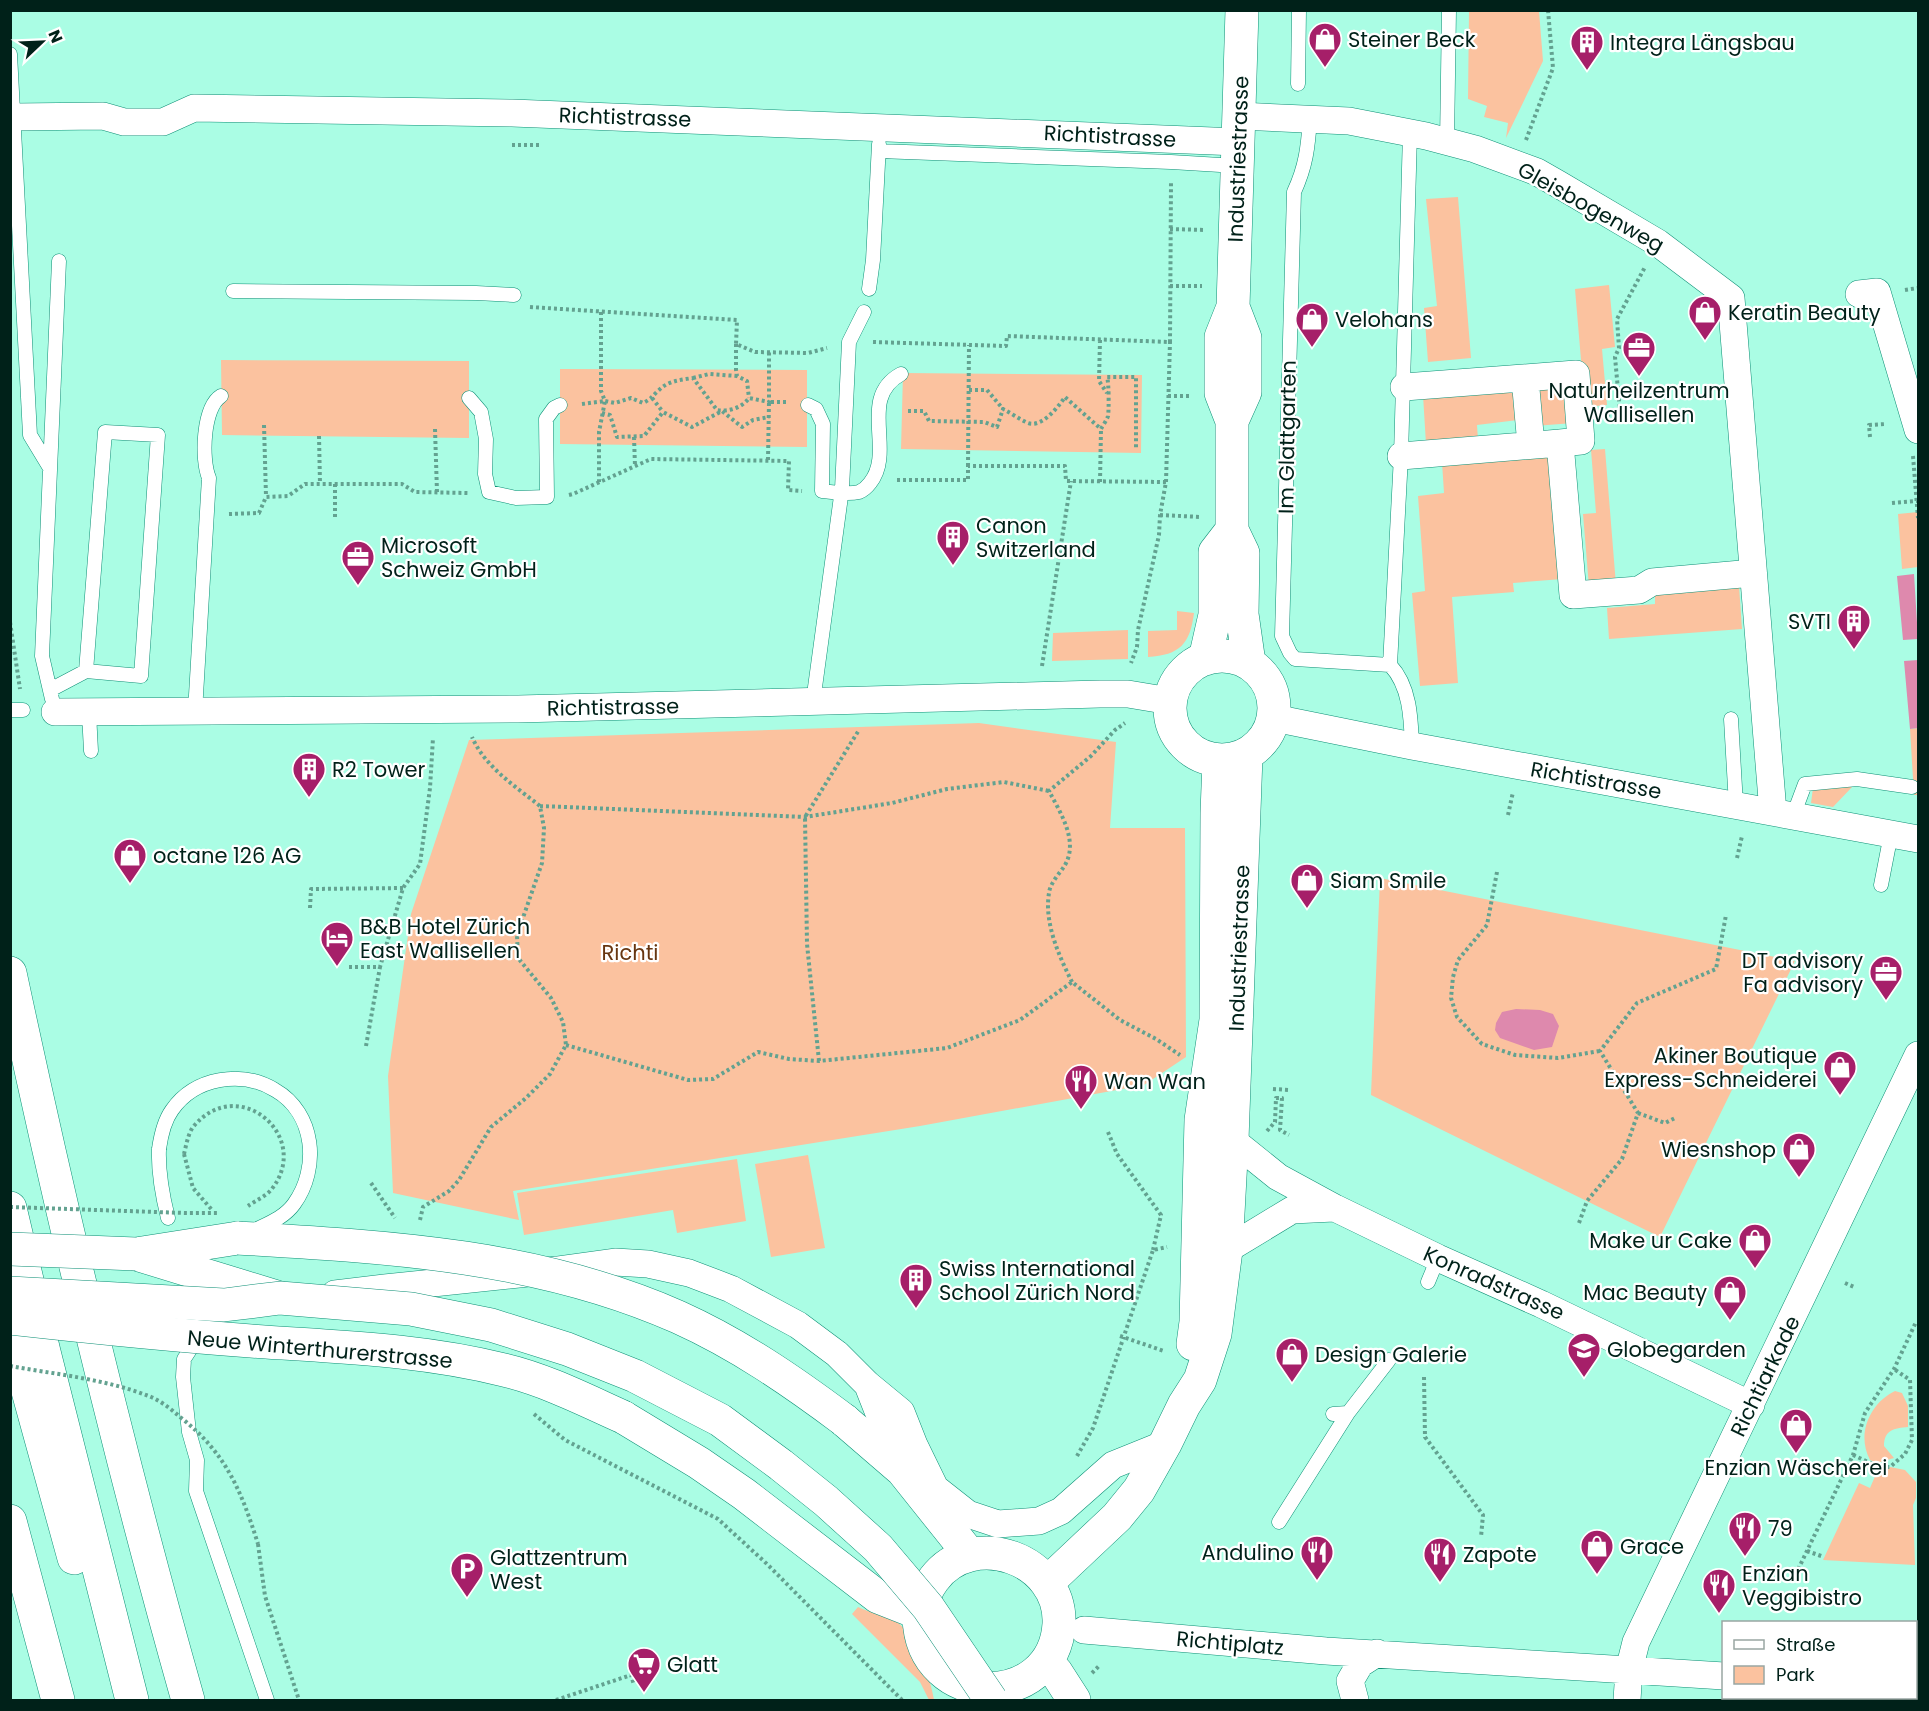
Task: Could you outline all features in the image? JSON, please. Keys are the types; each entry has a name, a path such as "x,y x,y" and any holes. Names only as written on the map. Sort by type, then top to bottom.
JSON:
{"main road":[{"name":"Industriestrasse","path":"1242,10 1233,307 1245,338 1245,392 1232,421 1232,530 1243,553 1242,614 1249,663"},
{"path":"1205,659 1215,615 1215,552 1232,530"},
{"path":"1227,656 1249,663 1261,673 1270,686 1274,702 1274,718 1269,734 1259,746 1233,758 1202,757 1188,748 1177,735 1171,718 1170,701 1174,688 1181,675 1192,665 1205,659 1227,656"},
{"name":"Industriestrasse","path":"1184,1405 1196,1322 1201,1120 1216,1020 1217,813 1233,758"},
{"name":"Industriestrasse","path":"1047,1583 1117,1517 1139,1490 1184,1405 1200,1380 1215,1334 1226,1250 1232,1140 1233,758"},
{"path":"10,973 107,1398 188,1701"},
{"path":"1201,1120 1232,1140"},
{"path":"10,1208 132,1701"},
{"name":"Neue Winterthurerstrasse","path":"136,1254 233,1225 430,1252 539,1270 589,1284 679,1318 776,1371 844,1420 902,1470 969,1555"},
{"name":"Neue Winterthurerstrasse","path":"10,1248 136,1254 280,1298"},
{"name":"Neue Winterthurerstrasse","path":"10,1293 224,1305 280,1298 411,1309 491,1324 567,1349 636,1376 720,1420 826,1501 878,1548 928,1607 991,1701"},
{"name":"Neue Winterthurerstrasse","path":"10,1318 155,1334 398,1351 506,1370 564,1390 623,1417 699,1463 744,1494 878,1597 911,1610 919,1617"},
{"path":"10,1326 87,1608 117,1701"},
{"path":"10,1521 58,1701"},
{"path":"991,1552 1012,1556 1032,1567 1047,1583 1056,1601 1059,1622 1056,1643 1047,1662 1034,1677 1016,1688 997,1692 958,1693 931,1662 919,1633 919,1617 924,1596 934,1578 951,1563 969,1555 991,1552"},
{"path":"1047,1662 1074,1701"}],"street":[{"name":"Richtistrasse","path":"14,117 103,116 124,122 163,122 194,108 512,113 879,139 1238,141"},
{"name":"Gleisbogenweg","path":"1238,141 1310,119 1349,121 1475,149 1537,172 1658,243 1731,298 1753,573"},
{"path":"1868,293 1918,430"},
{"path":"1401,456 1581,441 1576,374 1404,387"},
{"path":"1525,378 1531,445"},
{"path":"1560,443 1573,595 1639,590 1652,582 1753,573 1783,814"},
{"name":"Richtistrasse","path":"52,701 89,713 447,710 1128,694 1170,701"},
{"name":"Richtistrasse","path":"1274,718 1740,816 1783,814 1918,839"},
{"name":"Richtiarkade","path":"1627,1701 1629,1670 1636,1642 1918,1055"},
{"name":"Konradstrasse","path":"1232,1140 1278,1177 1335,1208 1433,1270 1541,1304 1751,1405"},
{"name":"Konradstrasse","path":"1226,1250 1292,1210 1335,1208"},
{"path":"227,1321 313,1297 385,1287 615,1262 648,1264 689,1273 731,1289 798,1325 829,1348 901,1412 935,1488 968,1514 998,1524 1039,1521 1061,1511 1113,1465 1165,1444"},
{"path":"867,1384 902,1470"},
{"name":"Richtiplatz","path":"1084,1629 1314,1650 1722,1677"},
{"path":"1355,1701 1350,1681 1360,1664 1377,1653"}],"lane":[{"path":"1298,84 1299,10"},
{"path":"1447,142 1449,10"},
{"path":"10,54 30,435 50,468"},
{"name":"Im Glattgarten","path":"1310,119 1303,173 1294,192 1282,636 1295,659 1390,665"},
{"path":"1410,133 1404,387 1390,665 1404,685 1411,723 1412,746"},
{"path":"869,289 873,260 879,139 1171,162 1238,141"},
{"path":"59,261 42,656 52,701 86,671 105,432 158,435 141,676 86,671"},
{"path":"233,291 514,295"},
{"path":"813,702 841,490 849,342 864,312"},
{"path":"808,405 816,409 823,424 822,491 859,492 872,480 879,466 880,398 890,380 901,374"},
{"path":"195,712 209,478 204,467 207,422 215,400 221,396"},
{"path":"469,398 481,412 486,439 485,474 489,492 516,498 547,496 546,419 554,408 566,405"},
{"path":"89,713 91,751"},
{"path":"1731,719 1740,816"},
{"path":"1783,814 1806,784 1857,779 1912,787"},
{"path":"1881,885 1891,834"},
{"path":"168,1218 158,1169 162,1129 172,1110 188,1094 220,1079 238,1078 276,1090 291,1103 304,1122 310,1141 310,1162 306,1180 294,1204 278,1219 233,1225"},
{"path":"227,1321 204,1332 184,1359 184,1399 189,1432 197,1460 196,1491 267,1701"},
{"path":"1279,1522 1348,1413 1389,1360"},
{"path":"1332,1414 1348,1413"}],"path":[{"path":"1516,165 1553,68 1548,10"},
{"path":"1131,663 1137,647 1138,630 1159,535 1166,482 1170,342 1171,162"},
{"path":"1170,229 1207,230"},
{"path":"1610,413 1620,412 1615,357 1619,348 1617,319 1658,243"},
{"path":"1170,286 1206,286"},
{"path":"524,307 737,320 737,376"},
{"path":"599,483 599,432 605,401 602,391 601,312"},
{"path":"736,344 755,352 808,353 849,342 1006,346 1007,336 1170,342"},
{"path":"1100,340 1099,381 1107,393"},
{"path":"872,480 968,480 969,345"},
{"path":"768,460 769,352"},
{"path":"566,405 605,401 615,403 631,398 643,403 669,383 709,374 737,376 747,381 749,398 745,403 692,427 663,412 652,398"},
{"path":"1100,482 1101,429 1108,416 1107,393 1110,385 1107,377 1136,377 1136,448"},
{"path":"693,378 717,410 723,411 742,427 753,420 769,417"},
{"path":"969,390 987,390 1003,409 1030,424 1039,422 1055,410 1065,397 1101,429"},
{"path":"1168,396 1203,396"},
{"path":"749,398 769,402 786,402"},
{"path":"908,411 924,411 929,421 984,422 997,427 1003,409"},
{"path":"602,413 610,416 617,437 634,437 644,436 663,412"},
{"path":"225,515 259,513 266,497 264,425"},
{"path":"435,429 437,492"},
{"path":"320,436 320,484"},
{"path":"634,437 634,466"},
{"path":"547,496 573,494 651,459 789,461 789,490 822,491"},
{"path":"968,466 1065,466 1066,481 1166,482"},
{"path":"1042,666 1071,481"},
{"path":"266,497 288,496 305,484 402,484 416,492 489,492"},
{"path":"335,484 335,518"},
{"path":"1892,503 1917,501"},
{"path":"1160,516 1201,517"},
{"path":"819,1061 807,944 805,817 855,737 873,700"},
{"path":"447,710 478,752 495,770 540,806 805,817 892,803 947,789 1004,782 1049,791"},
{"path":"366,1046 380,966 403,888 420,864 430,788 447,710"},
{"path":"1049,791 1091,756 1115,730 1125,723"},
{"path":"1508,815 1515,784"},
{"path":"1049,791 1067,825 1070,855 1049,891 1048,911 1056,948 1072,982 1120,1020 1156,1039 1209,1076"},
{"path":"419,1224 423,1207 449,1191 459,1180 491,1127 526,1098 550,1074 567,1045 563,1022 551,998 518,957 517,935 542,863 543,828 540,806"},
{"path":"1737,858 1740,816"},
{"path":"1497,872 1487,925 1458,960 1453,977 1451,998 1457,1017 1482,1044 1515,1056 1558,1058 1600,1051 1637,1003 1716,969 1726,915"},
{"path":"310,908 311,890 403,888"},
{"path":"349,967 380,966"},
{"path":"567,1045 688,1080 713,1079 758,1052 789,1059 819,1061 947,1048 1020,1020 1072,982"},
{"path":"1600,1051 1638,1113 1665,1123 1675,1118"},
{"path":"1273,1089 1290,1090"},
{"path":"1265,1134 1275,1122 1276,1098 1282,1098 1280,1130 1289,1135"},
{"path":"184,1154 192,1129 210,1112 232,1106 255,1110 274,1125 283,1147 282,1168 271,1190 247,1207"},
{"path":"1579,1223 1587,1202 1622,1159 1638,1113"},
{"path":"1093,1428 1153,1250 1161,1215 1117,1154 1108,1132"},
{"path":"370,1183 397,1221"},
{"path":"10,1208 185,1213 233,1225"},
{"path":"1153,1250 1171,1246"},
{"path":"1845,1283 1854,1287"},
{"path":"1793,1580 1852,1455 1865,1413 1894,1369 1916,1322"},
{"path":"1122,1337 1170,1353"},
{"path":"10,1366 123,1387 148,1396 172,1410 198,1431 221,1458 247,1508 258,1544 265,1596 299,1701"},
{"path":"1852,1455 1879,1467 1890,1467 1905,1454 1912,1440 1910,1380 1894,1369"},
{"path":"1424,1377 1425,1437 1483,1515 1481,1537"},
{"path":"1806,1551 1824,1557"},
{"path":"767,1564 902,1701"},
{"path":"555,1701 631,1675 634,1685"}],"green space":[{"path":"1469,11 1539,11 1543,61 1506,138 1508,123 1484,117 1487,106 1468,99"},
{"path":"1458,197 1471,358 1428,362 1424,308 1437,306 1426,199"},
{"path":"1609,285 1615,347 1602,349 1607,405 1585,407 1575,289"},
{"path":"221,360 469,361 469,438 222,435"},
{"path":"560,369 807,370 807,447 560,444"},
{"path":"903,373 1142,375 1141,453 901,449"},
{"path":"1571,382 1574,423 1534,426 1530,386"},
{"path":"1515,387 1518,420 1477,425 1478,440 1426,444 1423,395"},
{"path":"1605,449 1616,585 1589,587 1583,514 1596,513 1591,450"},
{"path":"1550,452 1562,579 1513,583 1514,592 1452,597 1458,683 1420,686 1412,593 1425,591 1418,496 1444,493 1442,462"},
{"path":"1918,512 1918,567 1902,569 1898,514"},
{"path":"1739,586 1742,629 1609,639 1607,608 1655,604 1655,592"},
{"path":"1177,611 1194,613 1190,633 1186,640 1182,646 1168,654 1148,657 1148,631 1177,630"},
{"path":"1128,630 1128,659 1052,661 1053,633"},
{"name":"Richti","path":"979,723 1116,742 1110,828 1185,828 1186,1057 1144,1085 920,1126 513,1191 519,1220 393,1193 388,1076 411,914 469,740"},
{"path":"1918,728 1918,795 1914,795 1910,729"},
{"path":"1854,785 1833,807 1811,803 1813,788"},
{"path":"1380,878 1795,961 1660,1237 1371,1095"},
{"path":"808,1155 825,1248 771,1257 755,1164"},
{"path":"737,1159 746,1221 677,1233 673,1210 524,1235 517,1193"},
{"path":"1895,1391 1902,1393 1908,1406 1908,1427 1894,1429 1888,1433 1884,1446 1894,1458 1877,1463 1870,1460 1866,1450 1865,1430 1872,1411 1886,1396"},
{"path":"1890,1467 1905,1470 1916,1482 1916,1498 1913,1505 1915,1565 1823,1560 1859,1483 1870,1488 1876,1474"},
{"path":"858,1607 894,1620 908,1634 925,1668 934,1700 929,1700 920,1682 852,1614"}],"shaded area":[{"path":"1914,574 1918,639 1903,640 1897,576"},
{"path":"1918,660 1918,728 1910,729 1904,661"},
{"path":"1516,1009 1540,1010 1553,1014 1559,1026 1552,1047 1534,1050 1500,1038 1495,1030 1502,1012"}],"place":[{"name":"Steiner Beck","path":"1325,68"},
{"name":"Integra Längsbau","path":"1587,71"},
{"name":"Keratin Beauty","path":"1705,341"},
{"name":"Velohans","path":"1312,348"},
{"name":"Naturheilzentrum Wallisellen","path":"1639,377"},
{"name":"Canon Switzerland","path":"953,566"},
{"name":"Microsoft Schweiz GmbH","path":"358,586"},
{"name":"SVTI","path":"1854,650"},
{"name":"R2 Tower","path":"309,798"},
{"name":"octane 126 AG","path":"130,884"},
{"name":"Siam Smile","path":"1307,909"},
{"name":"B&B Hotel Zürich East Wallisellen","path":"337,967"},
{"name":"DT advisory Fa advisory","path":"1886,1001"},
{"name":"Akiner Boutique Express-Schneiderei","path":"1840,1096"},
{"name":"Wan Wan","path":"1081,1110"},
{"name":"Wiesnshop","path":"1799,1178"},
{"name":"Make ur Cake","path":"1755,1269"},
{"name":"Swiss International School Zürich Nord","path":"916,1309"},
{"name":"Mac Beauty","path":"1730,1321"},
{"name":"Globegarden","path":"1584,1378"},
{"name":"Design Galerie","path":"1292,1383"},
{"name":"Enzian Wäscherei","path":"1796,1454"},
{"name":"79","path":"1745,1557"},
{"name":"Grace","path":"1597,1575"},
{"name":"Andulino","path":"1317,1581"},
{"name":"Zapote","path":"1440,1583"},
{"name":"Glattzentrum West","path":"467,1598"},
{"name":"Enzian Veggibistro","path":"1719,1614"},
{"name":"Glatt","path":"644,1693"}]}
